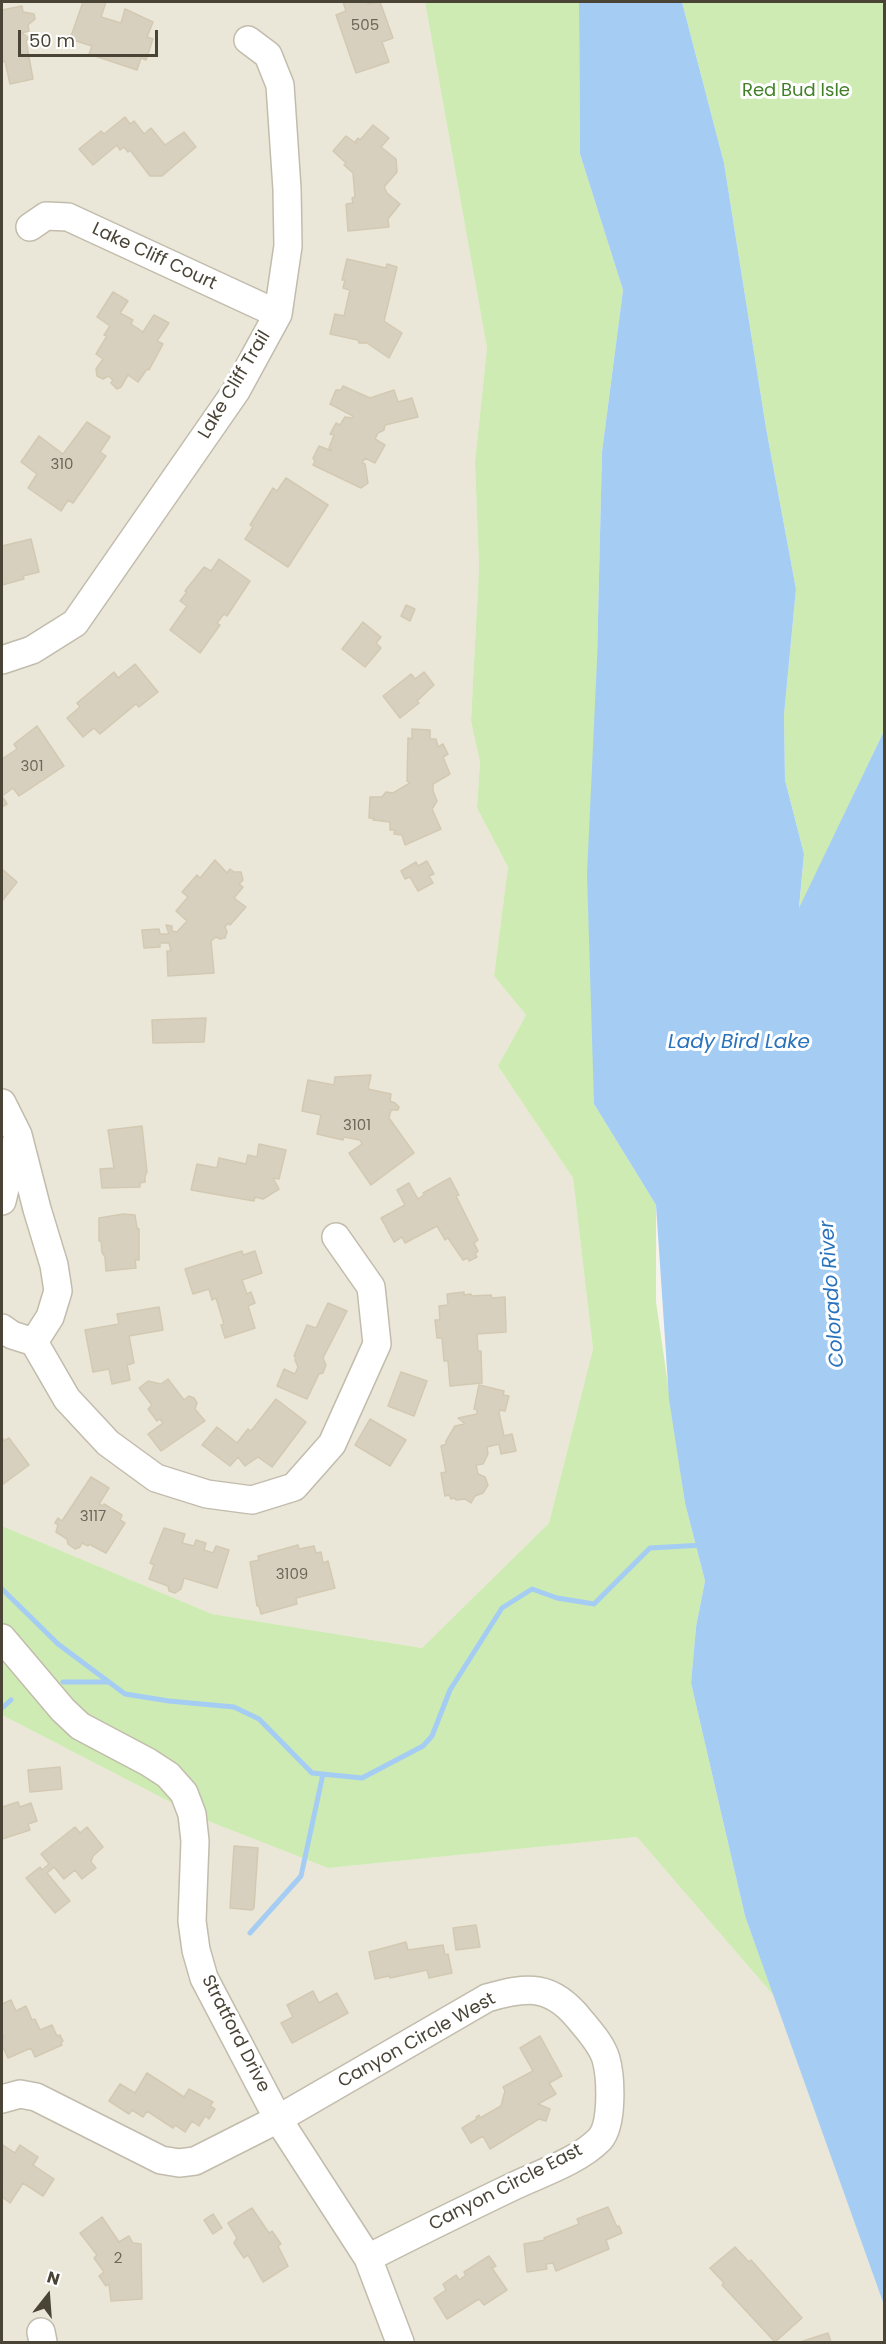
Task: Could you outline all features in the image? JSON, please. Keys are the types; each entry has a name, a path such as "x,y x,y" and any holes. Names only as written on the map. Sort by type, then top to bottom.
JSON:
{"street":[{"name":"Lake Cliff Trail","path":"2,660 32,650 75,623 236,391 278,314 288,246 287,189 280,85 268,55 248,40"},
{"name":"Lake Cliff Court","path":"30,227 46,216 68,217 278,314"},
{"path":"2,1102 18,1135 54,1265 58,1292 50,1317 34,1342"},
{"path":"2,1202 18,1135"},
{"path":"2,1328 12,1335 34,1342 67,1399 108,1443 156,1478 207,1494 252,1500 294,1487 332,1444 377,1344 370,1287 336,1237"},
{"name":"Stratford Drive","path":"2,1638 63,1710 80,1726 148,1762 168,1775 184,1793 192,1814 195,1841 192,1912 196,1950 204,1978 278,2119 368,2258 400,2343"},
{"name":"Canyon Circle West","path":"2,2099 20,2094 36,2097 161,2160 178,2163 195,2161 278,2119 487,1998 507,1992 526,1989 550,1993 577,2016 606,2057"},
{"name":"Canyon Circle East","path":"368,2258 433,2224 572,2158 601,2138 609,2114 610,2084 606,2057"}],"shaded area":[{"path":"2,2 425,2 487,348 475,462 479,568 471,721 480,762 477,808 508,867 494,976 526,1015 498,1066 573,1178 593,1349 549,1523 422,1648 212,1614 2,1526"},
{"path":"2,1715 203,1819 328,1868 637,1837 774,1996 884,2305 884,2342 2,2342"}],"green space":[{"path":"425,2 579,2 580,154 623,290 602,452 597,660 594,1104 656,1205 656,1302 685,1503 705,1581 696,1627 691,1683 745,1916 774,1996 637,1837 328,1868 203,1819 2,1715 2,1526 212,1614 422,1648 549,1523 593,1349 573,1178 498,1066 526,1015 494,976 508,867 477,808 480,762 471,721 479,568 475,462 487,348"},
{"name":"Red Bud Isle","path":"682,2 884,2 884,731 799,910 804,854 785,780 784,715 796,589 766,428 724,163"}],"water":[{"name":"Lady Bird Lake","path":"579,2 682,2 724,163 766,428 796,589 784,715 785,780 804,854 799,908 884,731 884,2305 745,1916 691,1683 696,1627 705,1581 685,1503 669,1399 656,1205 594,1104 587,874 597,660 602,452 623,290 580,154"}],"building":[{"path":"83,2 106,2 101,17 121,23 125,9 153,22 147,37 153,39 146,60 141,58 137,70 89,54 92,46 70,39"},
{"path":"343,2 367,2 368,4 380,2 393,38 382,42 389,62 356,73 336,15 346,11"},
{"path":"22,6 23,12 34,14 35,19 28,25 29,31 22,33 29,38 26,41 33,79 10,84 5,61 2,62 2,10"},
{"path":"125,117 130,124 134,121 144,134 151,128 165,145 184,132 196,147 162,176 150,176 130,150 128,152 124,147 120,150 117,145 93,165 79,149 101,131 104,134"},
{"path":"373,125 389,138 381,147 396,159 397,172 384,187 387,193 400,204 388,219 389,227 348,231 346,204 353,203 352,198 355,197 353,173 333,151 346,136 357,144 355,142 358,138 360,140"},
{"path":"347,259 386,268 387,264 397,267 384,321 402,333 389,358 367,343 359,343 358,340 330,334 335,314 344,316 350,290 343,288 345,280 342,280"},
{"path":"113,292 128,301 120,313 133,320 131,324 143,332 154,315 169,323 157,341 163,344 149,370 147,369 138,382 128,375 121,387 117,389 111,383 113,380 108,376 103,379 97,376 96,369 103,359 96,354 110,326 97,317"},
{"path":"343,386 370,398 394,390 398,402 412,398 418,417 385,425 384,430 378,433 375,439 385,445 375,463 365,458 362,463 365,464 368,483 361,488 313,465 315,461 313,458 319,446 332,451 329,448 334,435 330,434 336,423 340,425 345,417 352,418 353,416 330,404 336,390 341,390"},
{"path":"87,422 110,437 100,452 106,456 73,503 68,500 61,511 28,488 37,474 21,462 39,436 63,454"},
{"path":"286,478 328,505 288,567 245,539 253,527 250,525 273,488 277,491"},
{"path":"31,539 39,572 2,585 2,546"},
{"path":"219,559 250,581 227,616 224,614 217,623 220,625 200,653 170,630 187,606 180,601 187,592 185,591 204,567 211,571"},
{"path":"406,605 415,609 410,621 401,616"},
{"path":"363,622 381,637 376,643 381,648 365,667 342,649"},
{"path":"135,664 158,692 139,707 136,704 100,734 94,728 83,737 67,718 80,707 77,703 114,672 118,678"},
{"path":"424,672 434,685 417,701 419,703 400,718 383,696 411,674 415,679"},
{"path":"37,726 64,766 19,796 13,788 2,796 2,759 17,749 14,744"},
{"path":"412,729 430,730 430,739 436,739 438,747 443,744 448,754 443,757 450,774 433,784 437,801 432,809 441,829 405,845 402,835 394,834 395,830 390,830 390,822 369,818 370,797 382,797 386,792 393,793 410,783 407,781 408,738 412,739"},
{"path":"2,796 7,804 2,807"},
{"path":"215,860 227,873 230,869 234,872 241,872 243,880 239,884 243,887 234,898 246,907 230,925 228,923 225,927 227,932 225,938 216,937 211,941 214,973 168,976 167,951 171,951 169,943 160,943 160,947 144,948 142,930 159,929 160,934 169,934 166,925 172,926 172,931 177,932 187,921 176,911 188,897 182,892 197,875 200,878"},
{"path":"427,861 434,874 429,876 433,883 418,891 410,877 405,879 401,871 416,862 418,866"},
{"path":"2,869 17,882 2,901"},
{"path":"206,1018 204,1042 153,1043 152,1020"},
{"path":"371,1075 368,1089 391,1094 390,1101 399,1107 398,1110 391,1110 389,1118 414,1153 371,1185 349,1153 362,1144 360,1140 344,1137 343,1140 317,1134 321,1115 302,1111 308,1080 334,1085 335,1077"},
{"path":"142,1126 147,1172 145,1182 140,1183 140,1187 102,1188 100,1169 114,1168 108,1130"},
{"path":"259,1144 286,1150 279,1179 273,1178 279,1189 263,1199 255,1197 254,1201 191,1190 197,1164 217,1168 219,1158 246,1164 248,1155 257,1157"},
{"path":"450,1178 459,1195 456,1196 478,1240 474,1243 478,1251 475,1254 477,1257 469,1261 468,1258 463,1260 448,1238 445,1240 437,1226 405,1243 402,1237 394,1242 381,1218 405,1205 397,1190 409,1183 418,1199 424,1195 423,1193"},
{"path":"123,1214 135,1215 139,1229 139,1260 135,1260 136,1268 106,1271 105,1257 101,1241 99,1241 99,1218"},
{"path":"242,1251 243,1255 255,1251 262,1273 242,1280 247,1294 251,1292 255,1303 248,1306 255,1328 225,1338 221,1325 224,1324 216,1298 212,1300 209,1289 193,1294 185,1269"},
{"path":"464,1292 464,1295 471,1294 471,1296 505,1297 506,1332 477,1334 478,1351 481,1351 482,1383 450,1386 448,1361 444,1361 442,1338 437,1338 435,1320 440,1320 439,1306 448,1305 447,1294"},
{"path":"328,1303 347,1311 323,1358 326,1365 323,1373 319,1374 307,1399 277,1386 284,1369 295,1374 298,1367 294,1356 307,1325 316,1328"},
{"path":"159,1307 163,1330 129,1336 134,1363 127,1365 130,1380 112,1384 109,1369 93,1372 85,1330 119,1324 117,1314"},
{"path":"401,1372 427,1381 414,1416 388,1406"},
{"path":"168,1379 184,1400 189,1396 194,1398 197,1403 195,1409 205,1421 161,1451 148,1434 163,1423 160,1419 157,1421 148,1409 152,1405 139,1388 148,1381 161,1384"},
{"path":"479,1385 504,1391 503,1395 509,1396 505,1411 500,1410 499,1413 504,1436 512,1434 516,1451 501,1454 499,1444 487,1447 488,1454 483,1464 476,1465 478,1474 485,1477 488,1485 483,1493 475,1496 471,1503 465,1499 456,1500 451,1499 449,1495 445,1496 441,1473 446,1472 441,1446 446,1444 455,1426 465,1424 458,1418 477,1414 477,1410 474,1409"},
{"path":"276,1399 306,1422 272,1467 258,1457 245,1466 238,1457 230,1466 202,1445 217,1427 237,1443 248,1429 251,1431"},
{"path":"370,1419 406,1440 390,1466 355,1445"},
{"path":"2,1437 4,1441 9,1438 29,1465 2,1485"},
{"path":"91,1477 109,1488 99,1504 103,1506 104,1504 122,1515 120,1520 125,1523 106,1553 82,1543 75,1549 68,1544 67,1539 56,1532 58,1525 55,1523 58,1518 62,1521"},
{"path":"164,1528 185,1534 182,1543 194,1546 196,1540 206,1543 204,1550 213,1553 216,1546 229,1550 217,1588 184,1578 181,1589 175,1593 169,1591 168,1586 149,1579 154,1565 150,1563"},
{"path":"298,1545 299,1549 314,1546 316,1553 321,1552 323,1563 328,1561 335,1588 296,1598 297,1604 261,1614 257,1606 250,1562 259,1560 258,1556"},
{"path":"60,1767 62,1789 30,1792 28,1770"},
{"path":"18,1802 20,1807 31,1803 37,1821 28,1824 30,1830 2,1839 2,1807"},
{"path":"75,1827 80,1833 87,1827 103,1847 93,1856 91,1862 96,1868 82,1879 75,1870 64,1879 54,1867 47,1873 70,1901 55,1913 26,1878 40,1867 42,1870 49,1864 41,1854"},
{"path":"234,1846 258,1848 252,1910 230,1908"},
{"path":"476,1925 480,1947 456,1950 453,1928"},
{"path":"406,1942 408,1950 443,1945 445,1955 448,1954 452,1973 429,1978 427,1970 375,1979 369,1952"},
{"path":"313,1991 319,2003 337,1993 348,2013 292,2043 281,2023 293,2017 287,2005"},
{"path":"11,2000 16,2011 26,2006 32,2020 35,2019 40,2030 52,2025 57,2036 60,2035 63,2041 62,2045 35,2057 31,2048 8,2058 2,2048 4,2038 2,2004"},
{"path":"540,2036 562,2076 549,2083 556,2094 538,2104 550,2109 546,2121 539,2119 490,2149 483,2136 471,2143 462,2128 477,2119 479,2115 480,2118 501,2106 505,2091 503,2087 533,2071 520,2048"},
{"path":"147,2073 184,2097 189,2089 213,2102 210,2106 215,2109 209,2119 205,2116 199,2126 192,2121 185,2132 175,2125 173,2128 147,2111 143,2117 132,2110 129,2114 109,2101 120,2084 135,2093"},
{"path":"3,2145 15,2153 20,2145 38,2157 33,2165 54,2179 43,2196 23,2183 10,2203 2,2197"},
{"path":"608,2207 622,2233 606,2240 609,2249 556,2271 553,2263 546,2264 547,2269 527,2272 524,2244 545,2240 544,2238 579,2224 577,2219"},
{"path":"252,2208 269,2233 272,2231 281,2244 278,2246 288,2266 263,2282 248,2255 244,2258 234,2243 237,2238 228,2223"},
{"path":"213,2214 222,2228 213,2234 204,2220"},
{"path":"102,2217 119,2242 129,2236 133,2243 141,2244 142,2299 111,2301 109,2284 106,2286 99,2276 104,2272 94,2258 97,2255 80,2233"},
{"path":"735,2247 749,2262 751,2260 802,2318 775,2342 722,2285 724,2283 710,2268"},
{"path":"489,2256 496,2266 492,2268 507,2290 484,2305 479,2299 447,2319 434,2298 446,2290 443,2284 456,2275 459,2280 466,2275 464,2272"},
{"path":"828,2333 831,2342 800,2342"}],"waterway":[{"path":"2,1589 58,1644 125,1694 234,1707 259,1719 312,1773 362,1778 423,1746 432,1736 450,1690 502,1608 532,1589 557,1598 594,1604 650,1548 703,1545"},
{"path":"63,1682 108,1682"},
{"path":"2,1708 11,1700"},
{"path":"250,1933 301,1876 323,1774"}],"water label":[{"name":"Colorado River","path":"833,1294"}]}
